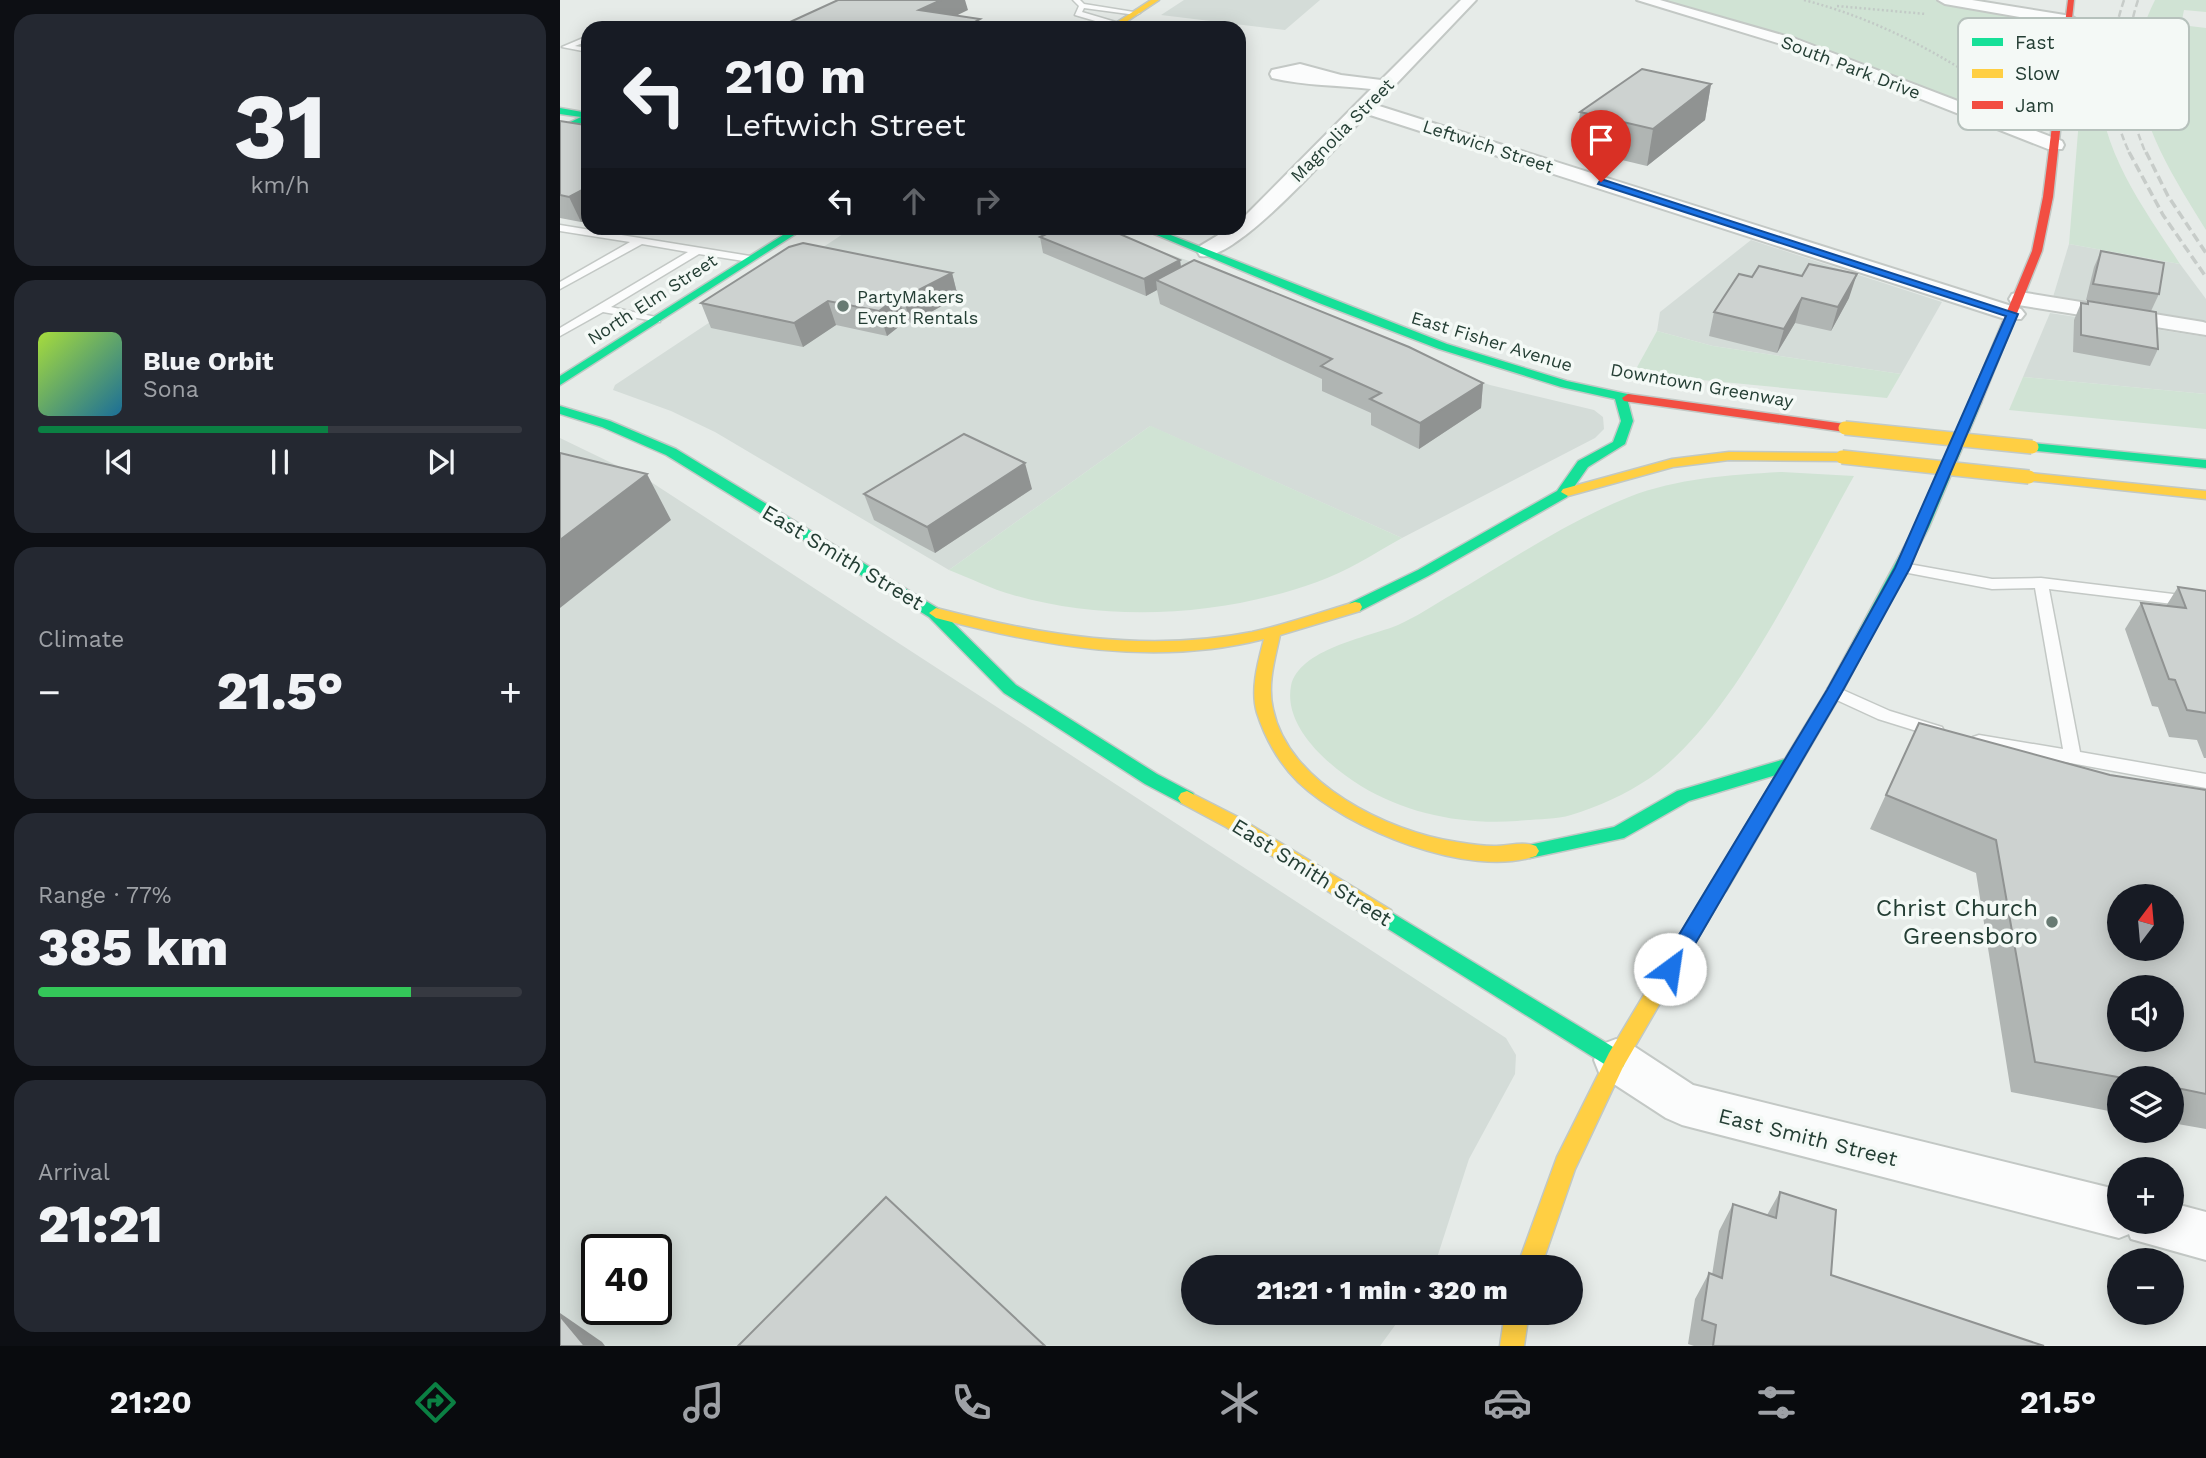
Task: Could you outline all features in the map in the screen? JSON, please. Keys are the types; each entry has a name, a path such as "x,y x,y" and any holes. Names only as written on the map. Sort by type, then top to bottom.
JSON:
{"main road":[{"path":"1123,21 1156,0"},
{"path":"2071,0 2071,18"},
{"path":"560,111 581,115"},
{"path":"560,130 581,120"},
{"path":"1533,1255 1565,1166 1616,1060 1834,692 1903,568 2016,307 2037,251 2057,130"},
{"name":"North Elm Street","path":"560,381 789,235"},
{"name":"East Fisher Avenue","path":"1164,235 1442,348 1531,376 1621,399 1677,409 1844,428 2206,464"},
{"path":"1562,494 1583,464 1619,444 1627,421 1621,399"},
{"name":"East Smith Street","path":"560,410 606,424 671,452 934,613 1010,690 1152,779 1232,822 1616,1060"},
{"path":"934,613 1012,634 1125,648 1188,647 1273,633 1346,611 1423,573 1562,494 1672,463 1729,456 1842,457 2206,495"},
{"path":"1273,633 1262,685 1265,714 1292,768 1363,821 1434,846 1508,855 1577,844 1618,833 1683,796 1791,764"},
{"path":"1512,1346 1515,1325"}],"street":[{"name":"Magnolia Street","path":"1246,227 1469,0"},
{"name":"South Park Drive","path":"1644,0 1790,42 1958,107"},
{"path":"1945,0 2053,18"},
{"path":"1337,80 1385,86"},
{"name":"Leftwich Street","path":"1364,108 1386,112 2016,307 2203,329"},
{"name":"South Park Drive","path":"2016,130 2055,145"},
{"name":"Magnolia Street","path":"1208,251 1233,235"},
{"name":"East Smith Street","path":"1616,1060 1682,1103 1728,1117 2107,1211"},
{"path":"2184,1231 2206,1236"}],"lane":[{"path":"1076,0 1082,6 1136,13"},
{"path":"1082,6 1079,13 1099,21"},
{"path":"581,41 566,47 581,49"},
{"path":"560,228 581,231"},
{"path":"560,241 578,231"},
{"path":"606,235 750,259"},
{"path":"560,286 642,240"},
{"path":"560,333 698,250"},
{"path":"600,308 656,320"},
{"path":"1903,568 1992,584 2041,583 2206,603"},
{"path":"2041,583 2073,758"},
{"path":"1834,692 1884,715 1953,736 2206,781"}],"path":[{"path":"1804,0 1826,5 1932,15"},
{"path":"1826,5 1925,47 1958,69"}],"shaded area":[{"path":"1184,0 1320,0 1285,30 1246,25 1246,21 1211,21 1161,15"},
{"path":"841,235 1115,235 1209,268 1443,369 1490,385 1594,410 1603,417 1604,429 1595,438 1402,538 1150,426 949,570 715,432 671,411 613,390 615,385"},
{"path":"1751,240 1942,302 1901,374 1713,346 1657,331 1660,312"},
{"path":"2069,244 2180,264 2206,299 2206,322 2053,297"},
{"path":"2050,313 2206,337 2206,394 2023,377"},
{"path":"560,438 651,482 1506,1038 1516,1055 1515,1074 1469,1159 1438,1255 1181,1255 1181,1325 1395,1325 1380,1346 560,1346"}],"green space":[{"path":"1663,0 1935,0 2031,18 1958,18 1958,103 1795,38"},
{"path":"2155,0 2206,0 2206,12 2184,10 2182,18 2147,18"},
{"path":"2189,26 2206,28 2206,230 2151,130 2189,130"},
{"path":"2078,130 2107,130 2134,192 2180,264 2069,244"},
{"path":"1657,331 1713,346 1901,374 1887,398 1702,380 1636,369"},
{"path":"2023,377 2206,394 2206,429 2009,410"},
{"path":"1150,426 1402,538 1339,573 1317,582 1243,602 1166,612 1088,610 1050,604 1005,593 949,570"},
{"path":"1782,472 1854,476 1764,639 1710,719 1681,752 1650,778 1612,800 1558,818 1497,822 1436,816 1397,804 1361,786 1323,757 1301,731 1290,701 1291,686 1297,673 1320,654 1405,622 1561,530 1629,497 1685,482"}],"building":[{"path":"838,0 941,0 919,10 980,19 976,21 792,21"},
{"path":"1642,69 1711,84 1653,129 1580,112"},
{"path":"560,121 581,124 581,191 569,197 560,195"},
{"path":"1122,235 1180,260 1144,279 1040,237"},
{"path":"803,243 952,273 903,298 898,297 879,311 828,301 794,323 701,303 789,247"},
{"path":"2101,251 2164,263 2159,294 2093,284"},
{"path":"1194,260 1409,347 1483,383 1420,423 1370,399 1381,393 1321,366 1332,359 1156,280"},
{"path":"1809,264 1857,274 1838,307 1802,298 1784,329 1714,312 1739,274 1752,277 1759,266 1802,276"},
{"path":"2088,301 2156,312 2158,349 2081,335 2081,303 2088,304"},
{"path":"964,434 1025,463 927,527 864,494"},
{"path":"560,453 647,474 560,540"},
{"path":"2178,587 2206,591 2206,713 2187,710 2175,680 2169,679 2141,603 2186,608"},
{"name":"Christ Church Greensboro","path":"1919,723 2110,775 2206,790 2206,1094 2184,1089 2184,1066 2107,1066 2107,1075 2035,1062 1996,840 1886,795"},
{"path":"1780,1192 1836,1210 1831,1275 2044,1346 1713,1346 1716,1325 1702,1320 1709,1273 1722,1278 1733,1204 1776,1218"},
{"path":"886,1197 1045,1346 738,1346"},
{"path":"560,1316 585,1346 560,1346"}],"railway":[{"path":"2119,18 2124,0"},
{"path":"2133,18 2138,0"},
{"path":"2121,130 2130,153"},
{"path":"2137,130 2146,154"},
{"path":"2146,152 2168,196 2206,253"},
{"path":"2130,153 2163,215 2206,277"}],"traffic: fast":[{"path":"560,111 581,115"},
{"path":"560,130 581,120"},
{"path":"560,381 789,235"},
{"path":"1162,235 1443,347 1503,367 1628,398"},
{"path":"1355,607 1423,573 1562,494 1583,464 1619,444 1627,421 1621,399"},
{"path":"1719,886 1834,692 1922,527 1975,403"},
{"path":"560,410 606,424 671,452 934,613 1010,689 1151,779 1187,798"},
{"path":"2032,447 2206,464"},
{"path":"1530,851 1618,833 1683,796 1791,764"},
{"path":"1384,916 1616,1060"}],"traffic: slow":[{"path":"1123,21 1156,0"},
{"path":"1845,428 2032,447"},
{"path":"1568,492 1672,463 1729,456 1842,457"},
{"path":"1842,457 2029,477"},
{"path":"2029,477 2206,495"},
{"path":"936,613 1027,635 1072,642 1162,647 1253,637 1355,607"},
{"path":"1273,633 1263,682 1265,712 1279,746 1303,776 1335,802 1373,823 1413,839 1455,849 1494,853 1530,851"},
{"path":"1187,798 1232,822 1384,916"},
{"path":"1533,1255 1565,1165 1616,1060 1719,886"},
{"path":"1512,1346 1515,1325"}],"traffic: jam":[{"path":"2069,18 2071,0"},
{"path":"1975,403 2037,251 2048,197 2056,130"},
{"path":"1628,398 1845,428"}],"place":[{"name":"PartyMakers Event Rentals","path":"843,306"},
{"name":"Christ Church Greensboro","path":"2052,922"}],"route":[{"path":"1601,182 2012,314 1903,568 1834,692 1670,969"}]}
